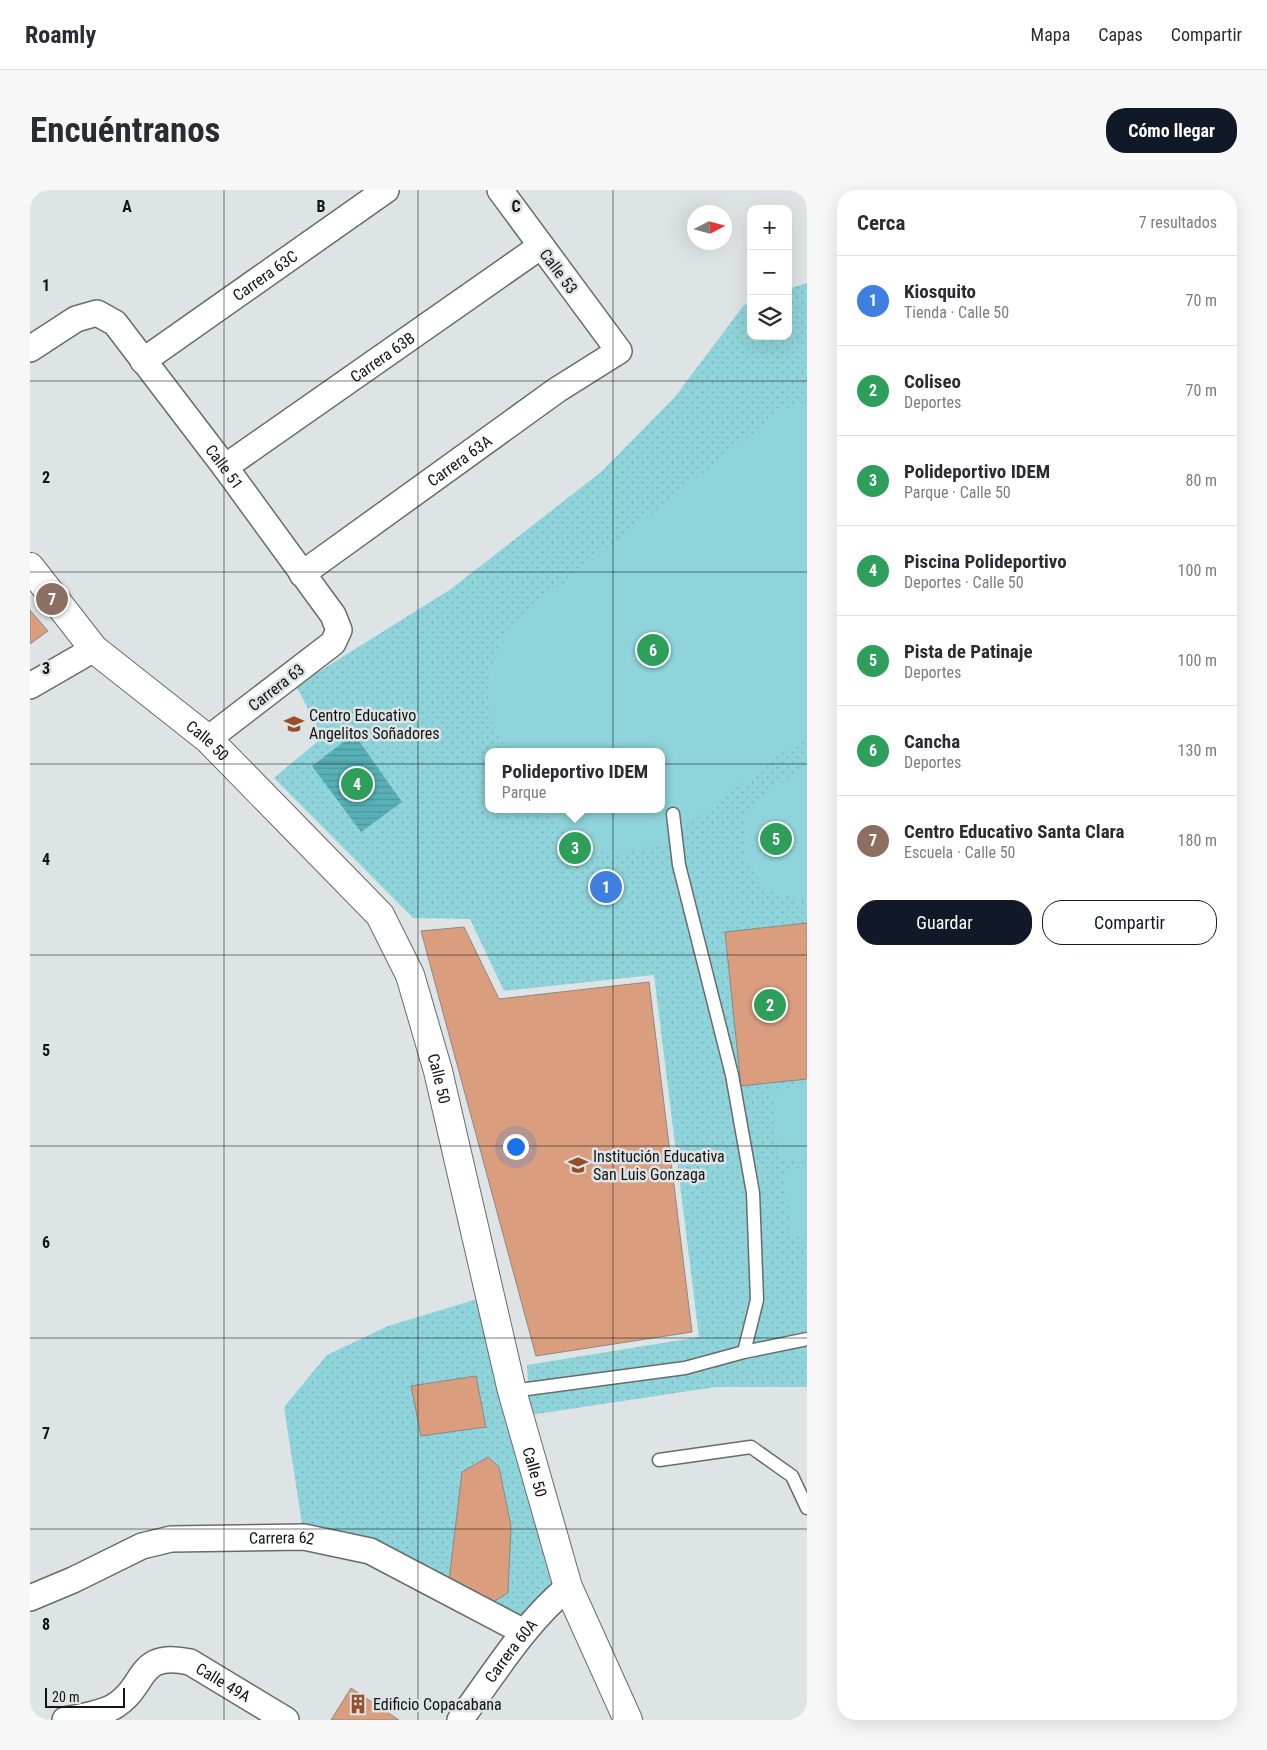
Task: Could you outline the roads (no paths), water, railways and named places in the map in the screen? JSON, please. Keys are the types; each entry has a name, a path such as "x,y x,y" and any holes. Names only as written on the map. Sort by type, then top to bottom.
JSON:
{"main road":[{"name":"Calle 50","path":"30,567 94,649 208,739 380,915 410,975 438,1071 512,1391 568,1587 628,1720"}],"street":[{"name":"Carrera 63C","path":"143,361 386,190"},
{"name":"Calle 53","path":"500,190 619,350"},
{"name":"Carrera 63B","path":"225,467 541,246"},
{"name":"Calle 51","path":"30,349 76,319 96,313 115,323 225,467 333,616 339,630"},
{"name":"Carrera 63A","path":"302,574 557,390 619,350"},
{"name":"Carrera 63","path":"208,739 333,643 339,630"},
{"path":"30,686 94,649"},
{"name":"Carrera 62","path":"30,1598 73,1580 142,1546 171,1539 304,1537 370,1551 524,1632"},
{"name":"Carrera 60A","path":"460,1720 524,1632 545,1607 568,1587"},
{"name":"Calle 49A","path":"65,1720 113,1706 128,1694 144,1670 158,1661 173,1659 190,1662 286,1720"}],"lane":[{"path":"673,814 679,865 732,1075 753,1192 756,1300 744,1352"},
{"path":"512,1391 685,1368 744,1352 807,1339"},
{"path":"659,1460 751,1447 792,1476 807,1508"}],"place":[{"name":"Centro Educativo Santa Clara","path":"52,599"},
{"name":"Cancha","path":"653,650"},
{"name":"Centro Educativo Angelitos Soñadores","path":"294,724"},
{"name":"Piscina Polideportivo","path":"357,784"},
{"name":"Pista de Patinaje","path":"776,839"},
{"name":"Polideportivo IDEM","path":"575,848"},
{"name":"Kiosquito","path":"606,887"},
{"name":"Coliseo","path":"770,1005"},
{"name":"Institución Educativa San Luis Gonzaga","path":"578,1165"},
{"name":"Edificio Copacabana","path":"358,1704"}]}
